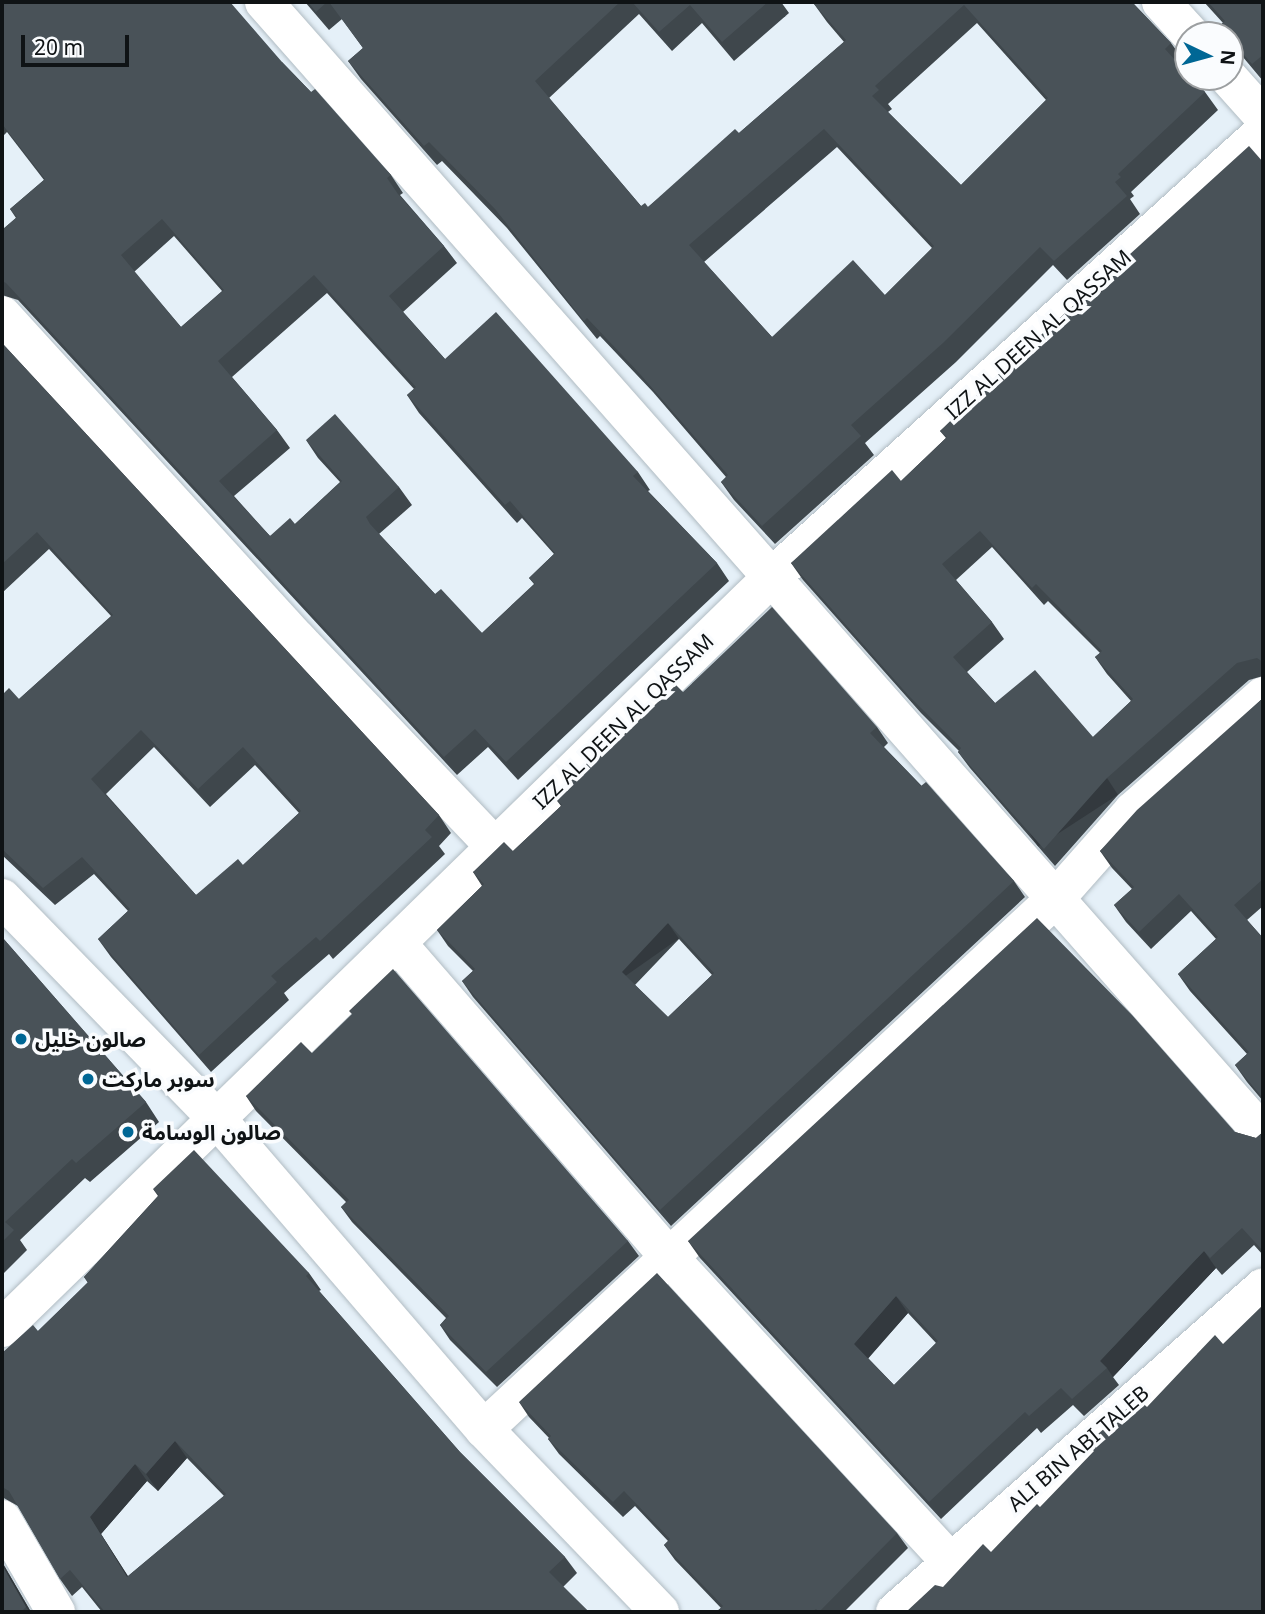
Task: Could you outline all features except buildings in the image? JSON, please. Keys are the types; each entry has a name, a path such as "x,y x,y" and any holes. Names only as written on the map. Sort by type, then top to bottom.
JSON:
{"street":[{"path":"264,2 585,369 774,575 1263,1134"},
{"path":"1161,2 1178,21"},
{"path":"1241,91 1263,116"},
{"name":"IZZ AL DEEN AL QASSAM","path":"2,1328 774,575 1263,132"},
{"path":"2,315 289,630 494,846"},
{"path":"484,1429 1056,898 1133,811 1263,696"},
{"path":"2,898 218,1120 484,1429 660,1612"},
{"path":"397,943 668,1256 949,1560"},
{"name":"ALI BIN ABI TALEB","path":"895,1612 949,1560 1263,1287"},
{"path":"2,1519 56,1612"}],"place":[{"name":"صالون خليل","path":"21,1039"},
{"name":"سوبر ماركت","path":"88,1079"},
{"name":"صالون الوسامة","path":"128,1132"}]}
